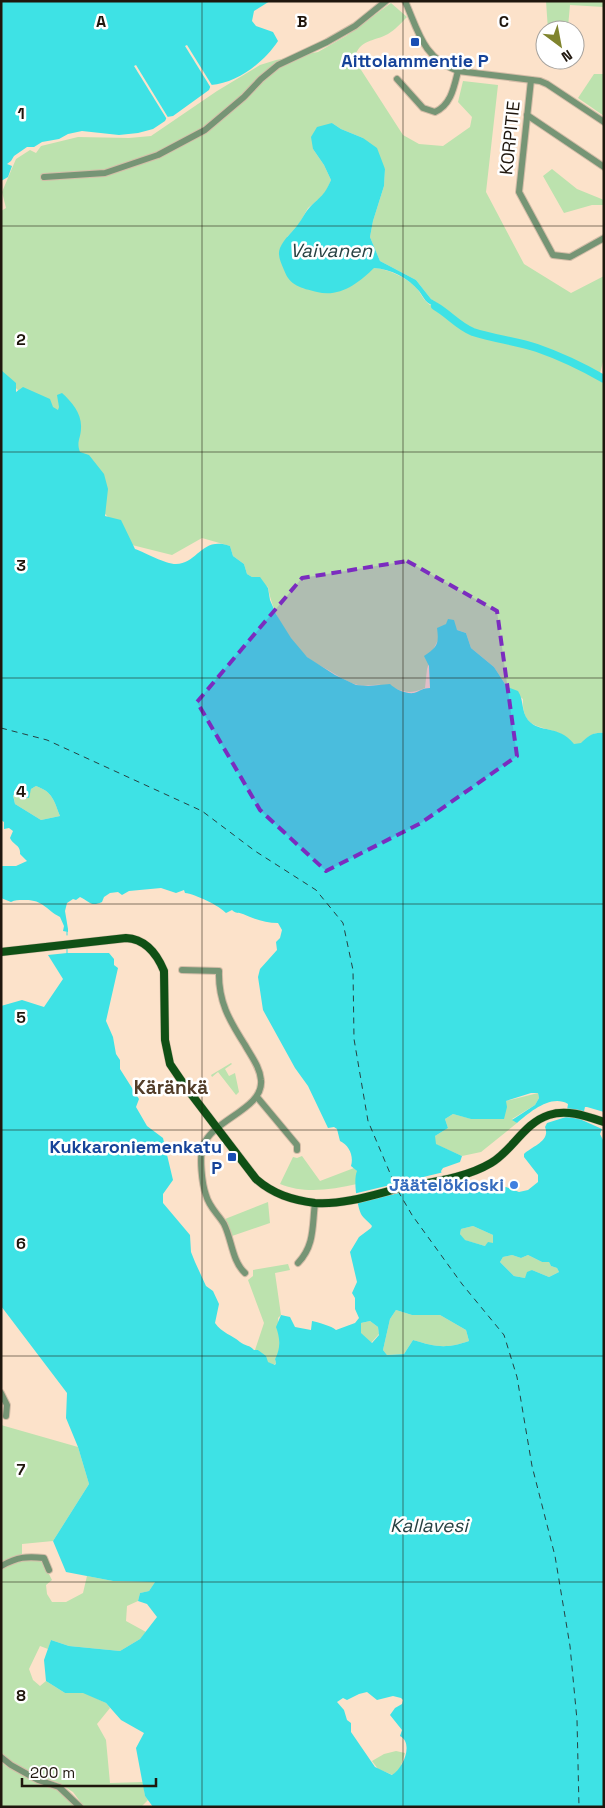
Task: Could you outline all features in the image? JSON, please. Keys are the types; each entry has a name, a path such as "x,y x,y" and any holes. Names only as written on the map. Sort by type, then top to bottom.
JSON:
{"main road":[{"path":"1,952 126,938 132,938 143,943 152,950 164,971 165,1040 170,1064 251,1173 267,1188 286,1197 315,1203 339,1202 466,1174 494,1161 512,1146 527,1128 549,1115 564,1112 604,1122"}],"street":[{"path":"44,177 105,173 158,155 205,130 244,97 260,79 278,66 355,26 386,1"},
{"path":"405,1 427,49 435,59 448,67 458,71 531,80 547,84 604,122"},
{"path":"398,80 423,108 435,112 448,102 458,71"},
{"name":"KORPITIE","path":"531,80 519,192 553,255 570,257 604,238"},
{"path":"527,115 604,167"},
{"path":"182,970 219,971 218,986 226,1012 258,1069 261,1080 257,1097 217,1128 206,1140 201,1156 206,1196 210,1206 227,1230 236,1259 245,1273"},
{"path":"257,1097 297,1145 297,1150"},
{"path":"298,1263 305,1256 311,1244 315,1203"},
{"path":"1,1393 7,1405 6,1416"},
{"path":"1,1566 20,1558 35,1556 44,1558 49,1570"},
{"path":"1,1757 11,1765 38,1780 59,1787 80,1807"}],"highlighted area":[{"path":"407,561 497,611 517,756 421,823 326,871 260,810 197,702 302,578"}],"green space":[{"path":"546,1 604,1 604,7 570,5 569,20 547,20"},
{"path":"391,3 407,17 388,34 360,47 354,59 403,135 419,144 443,146 470,127 472,117 458,102 463,81 498,85 486,192 524,264 571,293 604,276 604,358 599,377 604,385 604,733 591,735 581,744 573,744 557,732 533,724 527,719 523,699 507,687 494,667 471,648 466,633 446,624 433,650 427,669 425,688 418,691 407,692 388,686 363,686 351,683 313,661 293,643 287,634 277,616 268,587 247,574 244,564 233,556 230,546 202,538 172,555 132,545 94,501 17,389 1,377 1,211 6,208 2,192 16,159 30,150 36,153 41,146 78,137 129,138 151,136 217,91 260,65 318,52 346,36","holes":["332,123 363,138 385,169 384,186 370,237 380,261 416,280 435,302 430,305 417,288 400,276 287,237 299,224 308,208 325,194 331,180 313,149"]},
{"path":"594,74 604,74 604,116 578,98"},
{"path":"552,169 577,189 604,200 604,205 592,205 564,213 543,176"},
{"path":"36,786 49,794 60,816 41,820 15,804 13,794 28,798 31,789"},
{"path":"231,1063 225,1069 229,1076 235,1073 239,1092 236,1095 218,1072 212,1077 211,1075"},
{"path":"538,1093 539,1098 535,1105 512,1119 517,1123 481,1152 462,1156 435,1144 435,1136 448,1128 445,1119 453,1114 472,1119 506,1101"},
{"path":"302,1156 320,1181 354,1168 357,1171 357,1184 337,1188 308,1190 280,1184 293,1157"},
{"path":"268,1202 270,1223 232,1236 225,1219"},
{"path":"473,1226 493,1235 493,1244 485,1246 464,1240 460,1234 461,1229"},
{"path":"512,1255 521,1258 528,1255 542,1262 549,1262 559,1272 549,1277 532,1270 525,1278 514,1276 500,1262 503,1257"},
{"path":"288,1264 290,1270 275,1273 281,1315 278,1318 280,1350 274,1365 267,1362 258,1350 255,1350 264,1323 248,1280 253,1276 253,1270"},
{"path":"396,1310 412,1315 440,1315 466,1330 469,1341 441,1346 413,1340 404,1354 387,1355 383,1350 390,1319"},
{"path":"370,1321 378,1327 379,1334 371,1343 361,1334 361,1323"},
{"path":"1,1425 78,1447 89,1484 53,1541 22,1544 22,1560 39,1560 44,1564 52,1580 46,1585 47,1594 52,1602 66,1602 83,1593 87,1576 113,1581 155,1582 149,1591 140,1593 138,1601 127,1606 126,1621 146,1632 140,1639 120,1651 69,1646 51,1640 48,1649 40,1646 29,1669 33,1680 40,1686 46,1681 65,1693 83,1692 106,1703 110,1708 97,1724 106,1740 110,1783 143,1782 145,1796 148,1800 141,1807 84,1807 73,1792 57,1782 41,1778 6,1759 1,1753"},
{"path":"396,1751 405,1753 400,1769 393,1775 378,1769 372,1761 384,1754"},
{"path":"1,1761 6,1766 42,1786 56,1789 76,1807 1,1807"}],"water":[{"path":"1,1 270,1 254,11 252,21 256,26 273,32 278,41 258,64 240,76 211,85 209,90 173,116 167,117 165,121 153,129 119,135 82,131 68,134 59,139 42,142 34,147 27,147 14,156 7,164 12,166 8,177 1,181"},
{"name":"Vaivanen","path":"332,123 363,138 377,148 385,169 384,186 370,237 380,261 416,280 431,299 436,302 435,306 427,302 415,286 404,278 393,272 380,269 374,268 355,284 333,293 301,288 289,280 286,275 280,259 280,248 308,209 324,193 331,180 313,149 311,137 317,127"},
{"name":"Kallavesi","path":"1,370 16,383 16,392 23,387 50,399 53,407 58,410 57,395 62,393 73,404 81,423 78,445 80,452 89,455 104,474 108,489 105,516 121,520 135,549 176,564 190,560 206,547 212,545 230,546 233,556 244,564 247,574 252,577 260,577 268,588 270,600 276,614 291,638 307,657 335,675 356,685 390,684 407,693 430,688 429,666 424,656 436,644 438,637 437,628 446,624 448,619 454,620 457,630 466,633 471,648 494,667 507,687 518,691 526,717 533,724 556,731 574,744 581,743 588,736 604,733 604,1112 585,1107 582,1120 602,1129 600,1134 604,1142 604,1807 153,1807 145,1796 136,1748 144,1733 121,1720 106,1703 83,1693 65,1693 46,1681 44,1660 51,1640 69,1646 120,1651 140,1639 157,1617 147,1604 138,1601 140,1593 149,1591 155,1582 113,1581 66,1572 53,1541 89,1484 78,1447 66,1418 67,1393 1,1306 1,1006 22,1000 44,1007 63,979 48,955 109,953 114,959 114,965 118,968 106,1021 113,1037 116,1054 120,1060 120,1069 139,1099 136,1107 147,1126 163,1138 173,1180 163,1194 163,1203 190,1235 191,1252 195,1262 206,1286 213,1291 219,1304 215,1323 242,1343 254,1350 258,1350 266,1356 268,1362 275,1365 276,1363 275,1359 279,1343 276,1327 281,1315 290,1317 295,1327 311,1330 312,1321 336,1330 355,1323 359,1318 355,1309 355,1298 352,1293 357,1282 350,1252 359,1237 372,1226 362,1216 360,1210 355,1186 357,1171 351,1166 352,1158 350,1151 340,1141 337,1129 334,1127 328,1128 308,1086 295,1068 263,1010 258,977 260,969 277,950 276,942 280,938 282,930 278,923 260,920 232,910 226,913 207,901 185,893 184,890 176,893 161,888 129,891 122,895 118,892 110,893 104,897 102,902 95,904 80,897 76,900 73,899 67,903 65,911 68,932 63,931 64,926 60,917 40,903 30,900 11,902 1,898 1,866 16,866 27,861 10,838 13,831 9,828 4,829 4,822 1,820","holes":["36,786 46,791 54,801 60,816 41,820 15,804 13,795 29,798 31,789","531,1093 538,1093 539,1098 535,1105 512,1120 517,1123 534,1110 548,1103 561,1101 568,1104 566,1117 547,1123 543,1140 524,1154 524,1157 538,1175 538,1182 528,1190 519,1192 506,1187 486,1189 474,1182 449,1189 446,1187 441,1171 443,1168 460,1162 462,1156 436,1144 435,1136 448,1128 445,1119 453,1114 471,1119 504,1119 507,1107 506,1101","473,1226 493,1235 493,1243 488,1242 485,1246 465,1240 460,1234 461,1229","512,1255 521,1258 528,1255 542,1262 549,1262 559,1272 549,1277 532,1270 527,1272 525,1278 514,1276 500,1262 503,1257","396,1310 412,1315 440,1315 466,1330 469,1341 441,1346 413,1340 404,1354 387,1355 383,1350 390,1319","370,1321 378,1327 379,1335 372,1343 361,1333 361,1323","367,1692 377,1700 393,1696 403,1700 402,1704 395,1708 390,1715 402,1730 400,1736 404,1739 407,1750 403,1762 392,1775 375,1767 351,1732 351,1723 347,1720 344,1710 337,1702 343,1698 347,1700"]}],"pier":[{"path":"187,45 213,87 211,88 185,46"},
{"path":"136,65 169,119 168,121 134,66"},
{"path":"444,1172 447,1182 355,1203 353,1194"}],"waterway":[{"path":"435,306 463,327 473,332 537,348 571,362 604,379"}],"ferry route":[{"path":"1,728 47,740 202,811 255,851 316,890 343,923 353,970 354,1039 368,1121 395,1185"},
{"path":"398,1191 412,1215 462,1284 504,1335 517,1377 532,1466 555,1556 570,1646 577,1720 579,1807"}],"place":[{"name":"Aittolammentie P","path":"415,42"},
{"name":"Kukkaroniemenkatu P","path":"232,1157"},
{"name":"Jäätelökioski","path":"514,1185"}],"district":[{"name":"Käränkä","path":"171,1087"}]}
